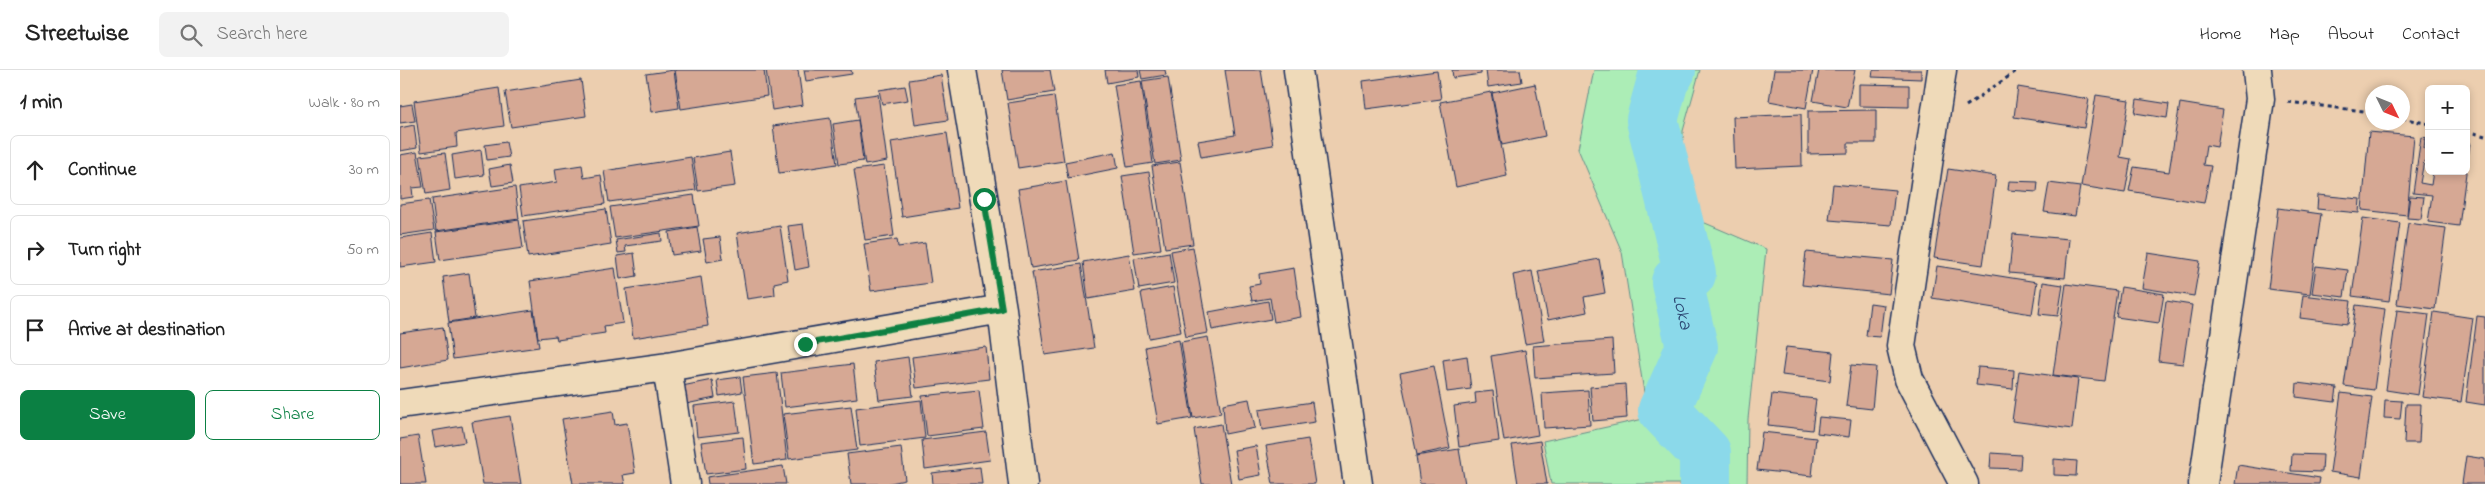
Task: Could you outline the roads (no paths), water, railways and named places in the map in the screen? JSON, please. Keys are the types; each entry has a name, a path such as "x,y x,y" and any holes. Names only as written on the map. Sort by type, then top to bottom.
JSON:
{"street":[{"path":"962,70 1002,309 1024,484"},
{"path":"1298,70 1358,484"},
{"path":"1942,70 1901,346 1909,379 1964,484"},
{"path":"2203,484 2260,99 2257,70"},
{"path":"400,404 667,368 1002,309"},
{"path":"667,368 685,484"}],"waterway":[{"name":"Loka","path":"1670,70 1663,80 1652,120 1690,274 1677,282 1692,347 1664,410 1705,453 1705,484"}]}
